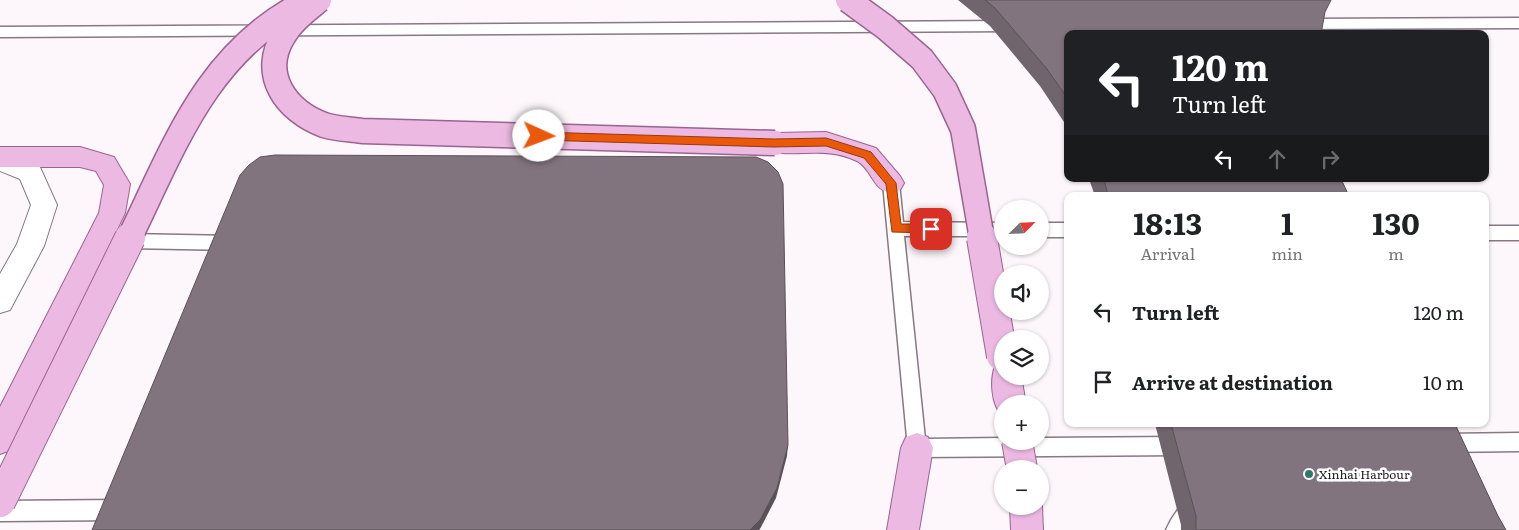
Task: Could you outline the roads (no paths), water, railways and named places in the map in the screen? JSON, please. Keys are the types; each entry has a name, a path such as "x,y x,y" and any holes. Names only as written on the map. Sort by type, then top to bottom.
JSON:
{"main road":[{"path":"0,502 190,115 208,86 235,50 263,27 310,0"},
{"path":"319,0 296,19 280,42 274,67 279,92 297,112 325,126 362,131 774,143 826,142 867,155 891,183"},
{"path":"848,0 885,27 922,59 945,90 963,129 998,330"},
{"path":"0,159 80,157 105,164 118,184 112,213 0,439"},
{"path":"903,530 917,448"},
{"path":"1026,515 1027,530"}],"street":[{"path":"0,159 30,172 44,205 30,246 0,301"}],"lane":[{"path":"1289,24 1519,23"},
{"path":"0,32 1029,26"},
{"path":"891,183 917,448 1204,445"},
{"path":"896,229 994,229"},
{"path":"1049,230 1064,230"},
{"path":"1489,233 1519,233"},
{"path":"128,241 233,242"},
{"path":"1430,443 1519,442"},
{"path":"1176,530 1206,491"},
{"path":"0,511 127,510"}],"place":[{"name":"Xinhai Harbour","path":"1309,474"}]}
